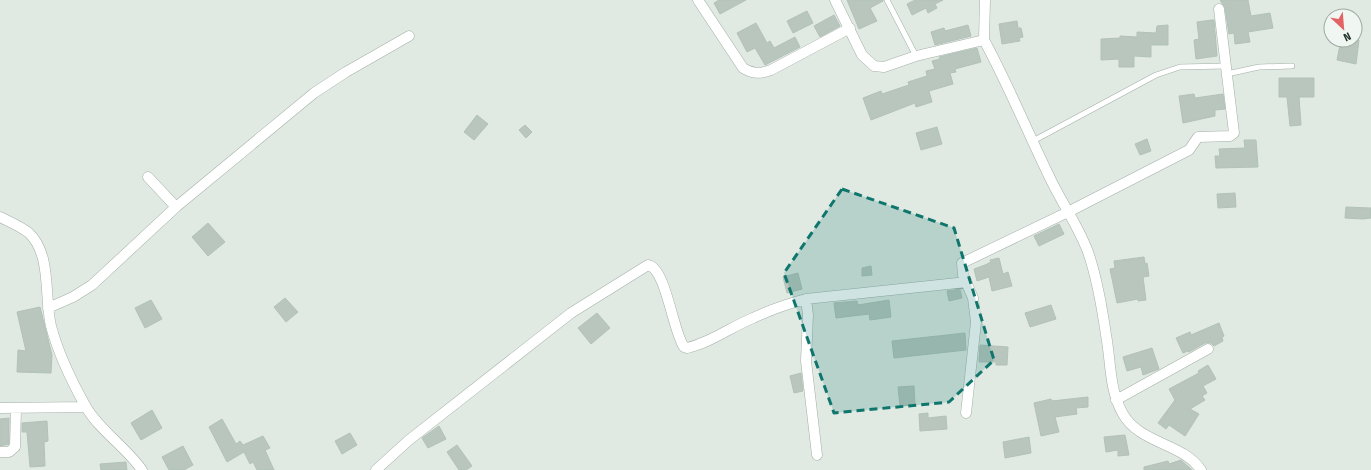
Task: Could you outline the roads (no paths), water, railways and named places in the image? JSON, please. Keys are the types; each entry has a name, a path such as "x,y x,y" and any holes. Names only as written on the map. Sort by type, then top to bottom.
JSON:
{"street":[{"path":"698,0 743,68 759,74 771,70 850,28"},
{"path":"835,0 862,55 874,66 884,67 916,56 984,40"},
{"path":"985,0 984,40 1033,141 1049,178 1088,251 1106,335 1111,379 1116,400 1124,416 1136,428 1150,439 1187,456 1201,470"},
{"path":"966,413 976,322 973,298 962,268 962,263 1068,212 1189,150 1198,137 1230,136 1234,133 1219,9"},
{"path":"48,308 73,297 92,285 176,207 314,93 346,72 410,36"},
{"path":"148,177 176,207"},
{"path":"0,217 20,226 30,234 37,245 45,273 48,308 58,350 86,407 142,470"},
{"path":"376,470 409,440 571,313 648,265 657,272 669,302 679,338 684,347 687,348 707,341 753,318 787,304 806,299 967,282"},
{"path":"806,299 808,315 806,361 817,455"},
{"path":"1116,400 1208,349"},
{"path":"0,408 86,407"},
{"path":"0,452 9,452 15,447 16,408"}],"lane":[{"path":"887,0 916,56"},
{"path":"1033,141 1156,75 1180,67 1226,70 1292,66"}]}
